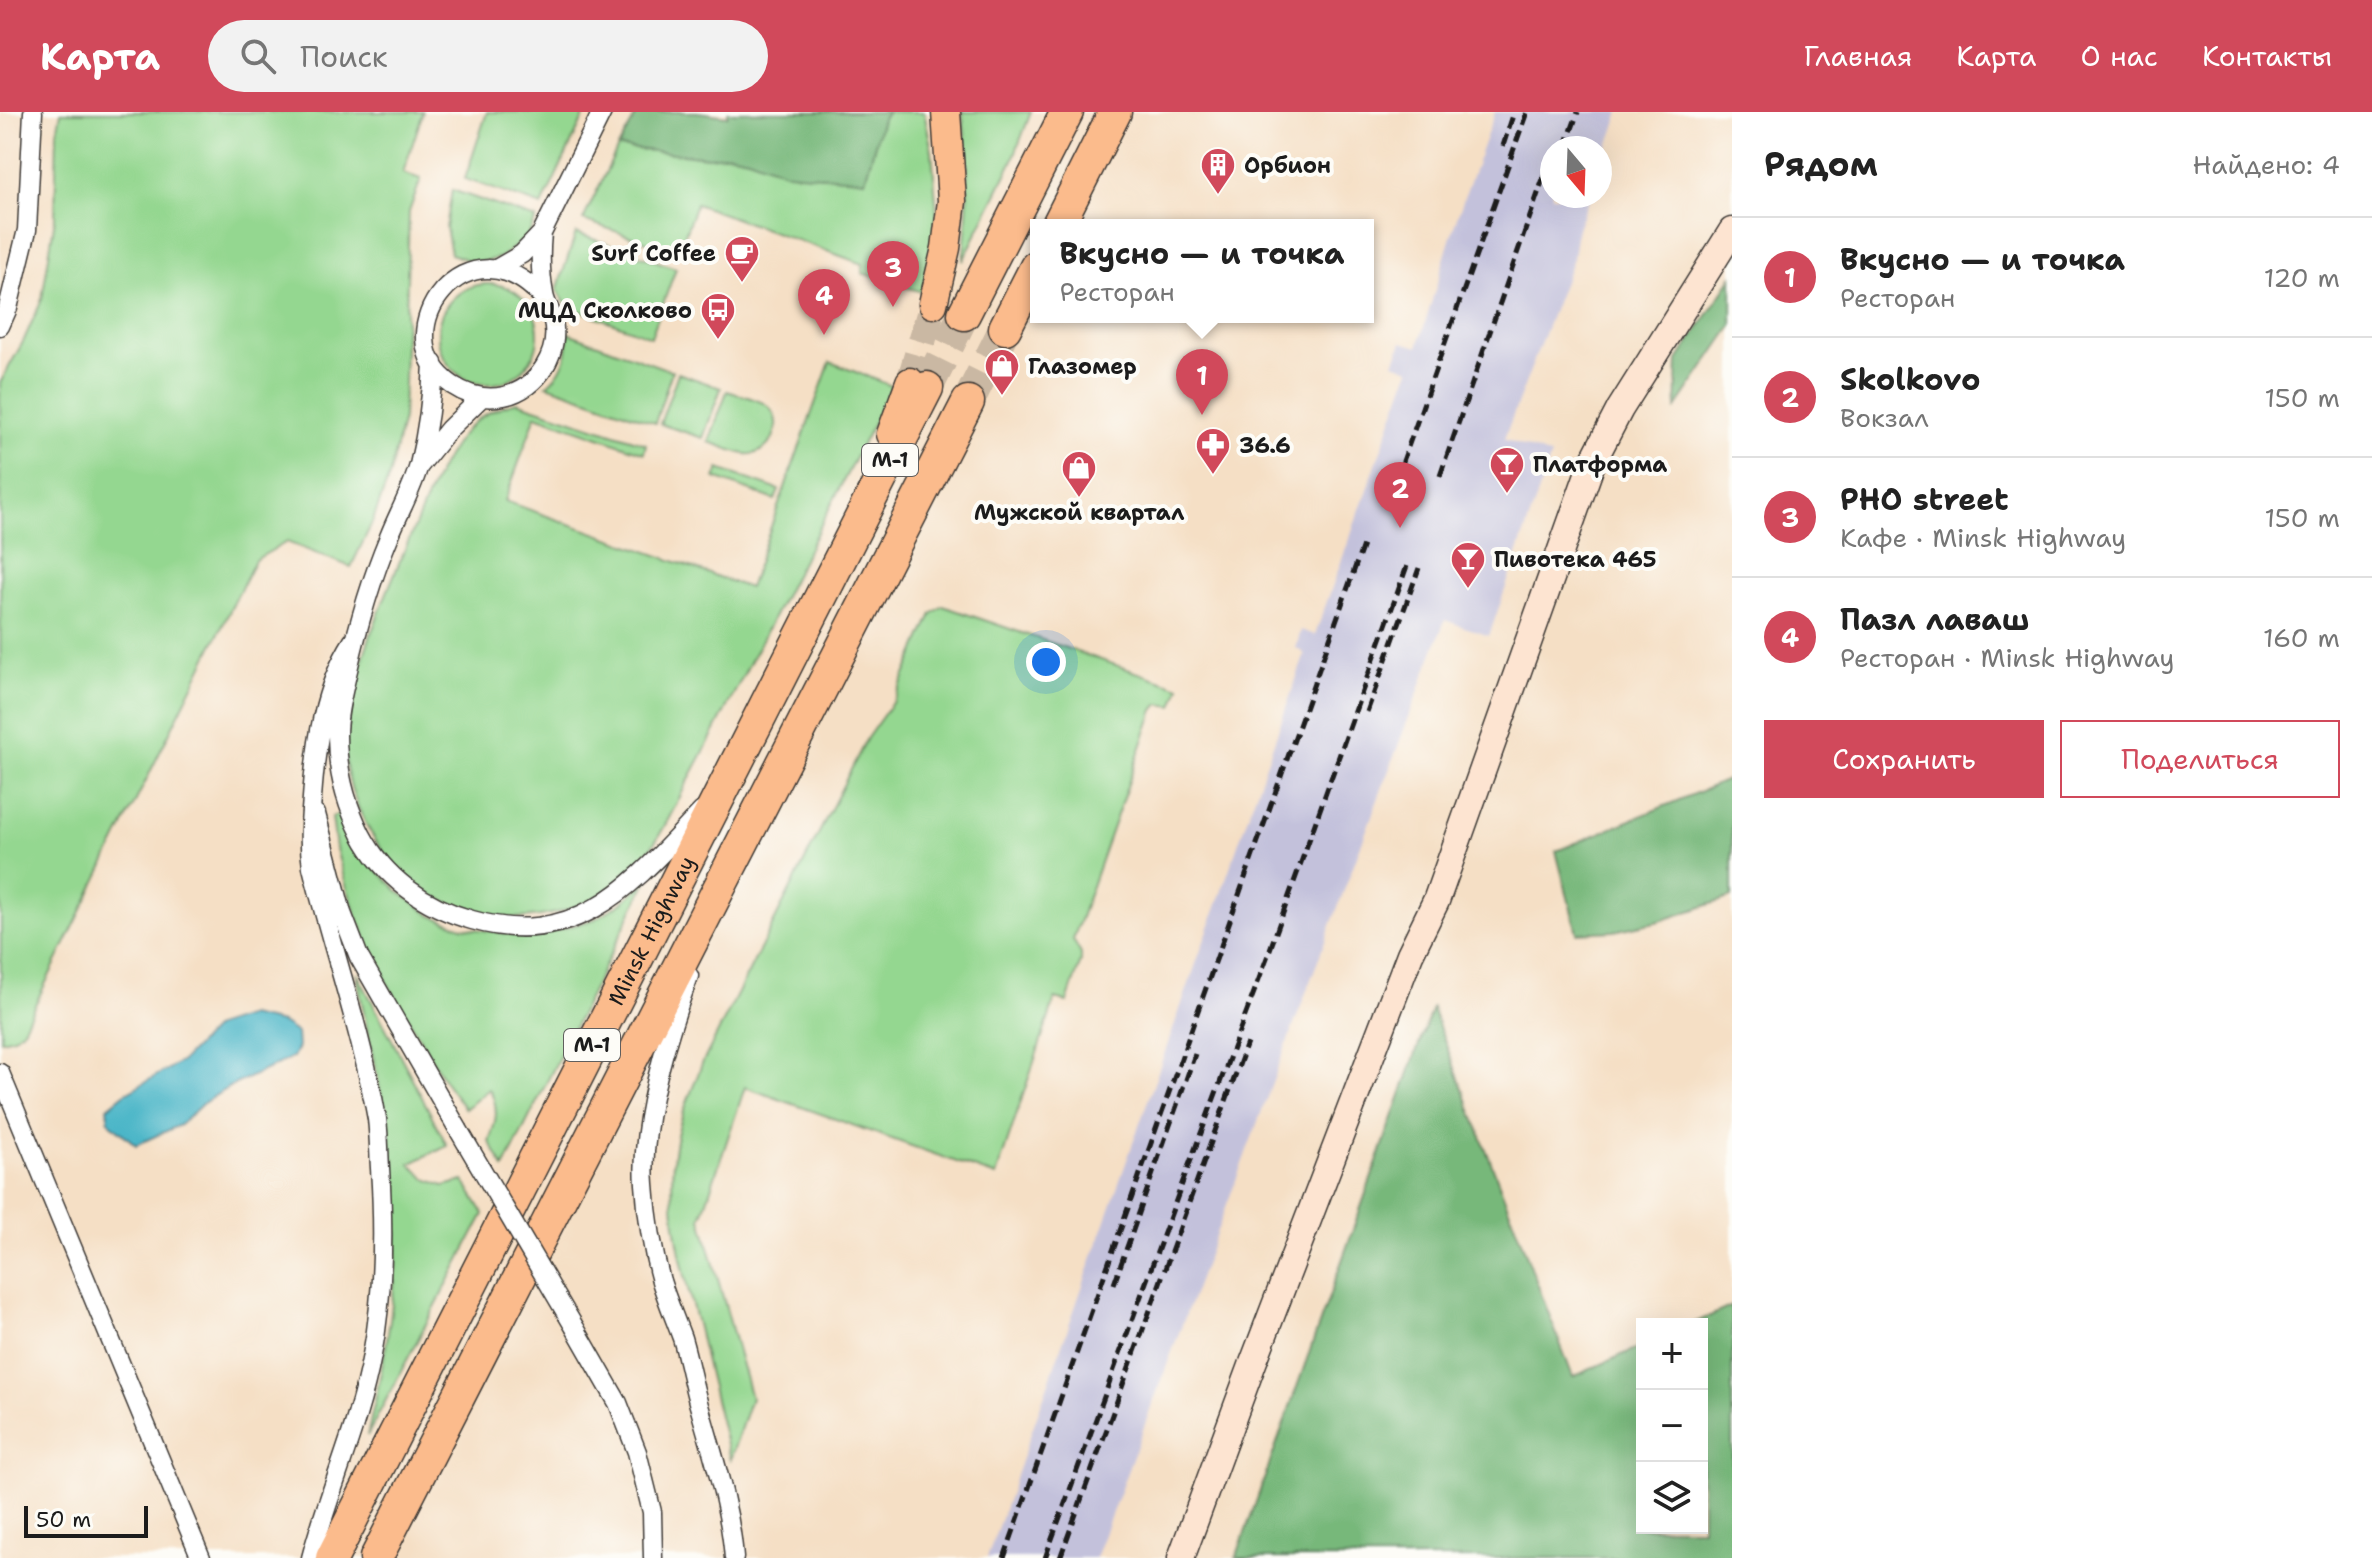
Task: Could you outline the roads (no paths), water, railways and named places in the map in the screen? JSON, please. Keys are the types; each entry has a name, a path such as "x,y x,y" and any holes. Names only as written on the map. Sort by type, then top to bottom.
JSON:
{"highway":[{"path":"964,314 1067,112"},
{"path":"1061,219 1115,112"},
{"path":"1005,328 1030,279"},
{"name":"Minsk Highway","path":"332,1558 853,532 918,385"},
{"name":"Minsk Highway","path":"376,1558 968,402"}],"main road":[{"path":"933,304 946,248 952,201 946,112"}],"street":[{"path":"0,326 8,308 27,230 33,112"},
{"path":"496,269 522,254 542,233 602,112"},
{"path":"1181,1558 1404,968 1436,901 1592,463 1620,409 1732,231"},
{"path":"542,233 540,264 544,299"},
{"path":"496,269 515,274 531,284 544,299 552,317 552,349 547,364 525,387 504,396 482,397 462,392 445,380 433,363 426,345 426,324 432,305 443,289 458,277 476,270 496,269"},
{"path":"433,363 432,396 418,467 387,541 353,641 338,710 337,736 343,790 353,819 377,860 422,900 449,913 508,927 535,926 585,914 607,902 632,883 709,804 724,784"},
{"path":"418,467 449,429 482,397"},
{"path":"311,1558 351,1440 372,1356 381,1293 382,1198 377,1121 308,841 312,777 326,698 342,658 353,641"},
{"path":"312,795 342,913 359,957 618,1403 637,1452 652,1512 653,1558"},
{"path":"723,879 676,1012 656,1083 646,1144 644,1182 650,1233 661,1281 683,1340 724,1495 734,1558"},
{"path":"0,1073 201,1558"},
{"path":"302,1558 319,1529"}],"water":[{"path":"249,1016 282,1023 297,1033 298,1047 293,1057 229,1087 202,1104 180,1125 136,1145 109,1122 107,1108 124,1094 182,1061 215,1027"}],"tunnel":[{"path":"910,382 933,304"},
{"path":"927,388 964,314"},
{"path":"968,402 1005,328"}],"railway":[{"path":"1503,146 1514,112"},
{"path":"1402,464 1527,112"},
{"path":"1569,136 1578,112"},
{"path":"1440,476 1540,188"},
{"path":"1004,1558 1363,545"},
{"path":"1045,1558 1268,955 1408,563"},
{"path":"1367,712 1419,568"},
{"path":"1060,1558 1247,1043"},
{"path":"1114,1284 1195,1054"}],"place":[{"name":"Орбион","path":"1218,196"},
{"name":"Surf Coffee","path":"742,284"},
{"name":"PHO street","path":"893,307"},
{"name":"Пазл лаваш","path":"824,335"},
{"name":"МЦД Сколково","path":"718,341"},
{"name":"Глазомер","path":"1002,397"},
{"name":"Вкусно — и точка","path":"1202,415"},
{"name":"36.6","path":"1213,476"},
{"name":"Платформа","path":"1507,495"},
{"name":"Мужской квартал","path":"1079,499"},
{"name":"Skolkovo","path":"1400,528"},
{"name":"Пивотека 465","path":"1468,590"}]}
